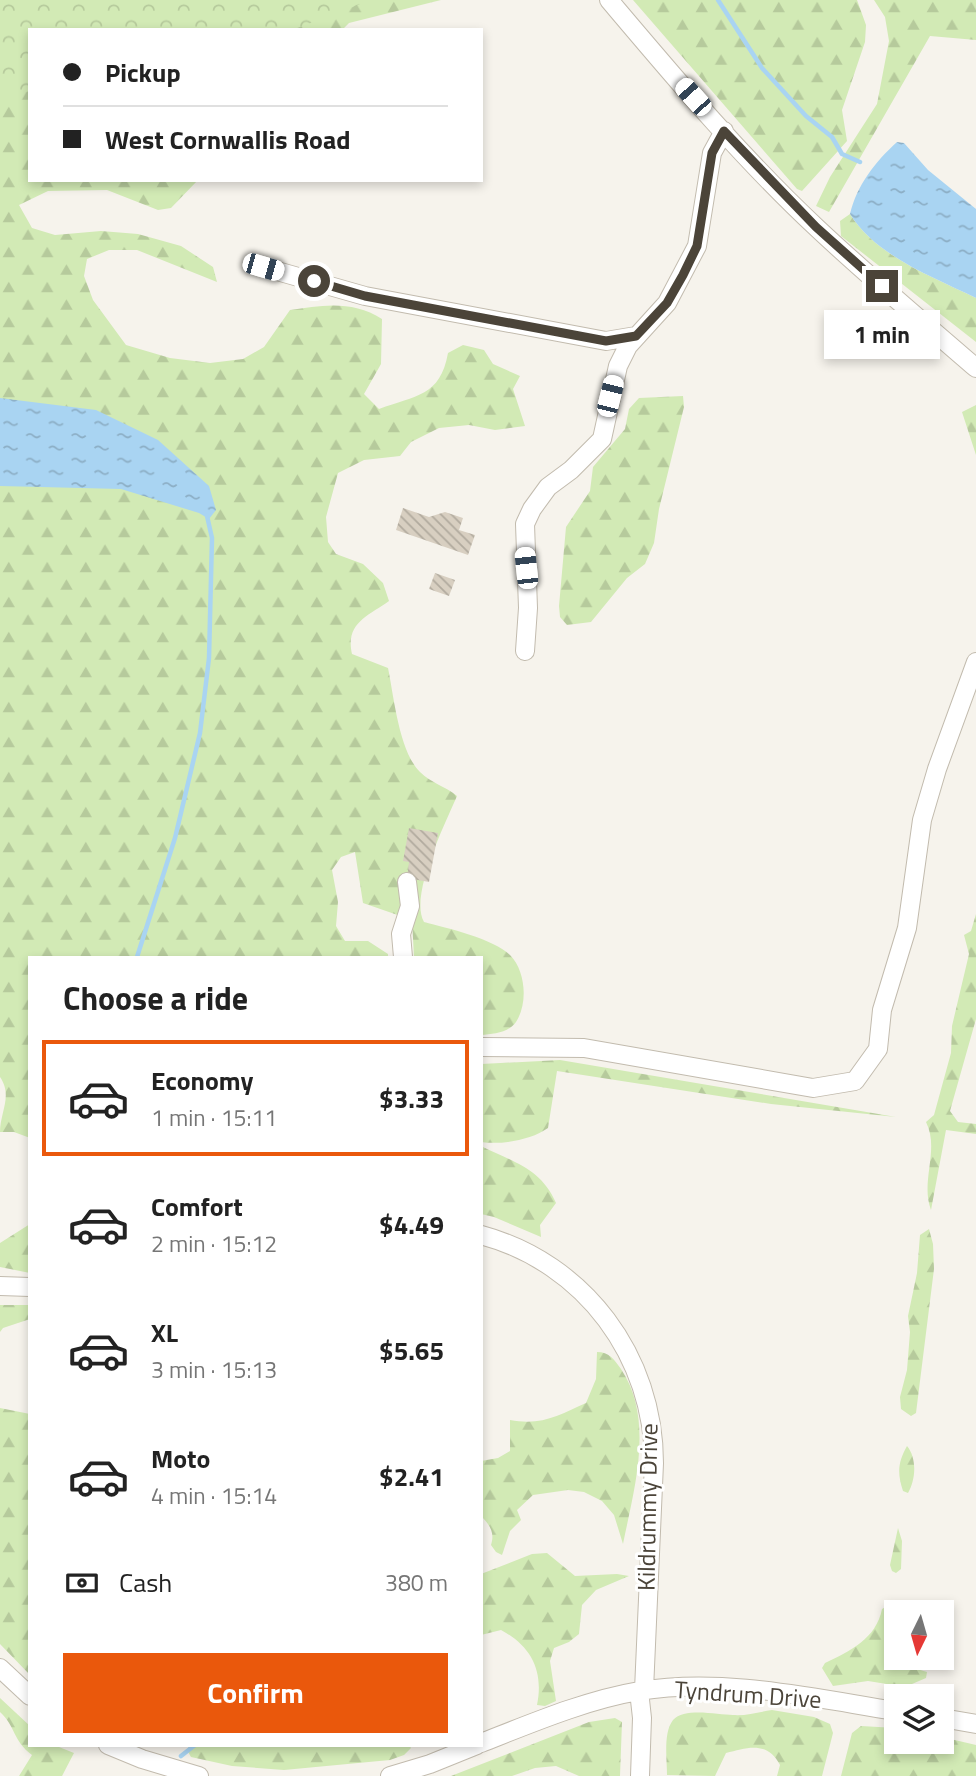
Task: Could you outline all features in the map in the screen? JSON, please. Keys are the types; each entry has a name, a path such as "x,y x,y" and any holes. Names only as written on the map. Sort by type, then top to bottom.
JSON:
{"street":[{"path":"609,0 724,131 816,227 976,368"},
{"path":"526,651 528,608 525,524 548,487 571,470 602,439 618,366 636,336 667,303 697,246 712,153 724,131"},
{"path":"263,267 365,296 606,341 636,336"},
{"path":"483,1047 584,1048 813,1088 855,1081 878,1049 882,1010 907,928 922,820 976,662"},
{"path":"403,956 401,934 410,906 407,882"},
{"name":"Kildrummy Drive","path":"483,1236 535,1256 562,1274 596,1306 620,1339 646,1396 653,1428 654,1463 641,1691 640,1776"},
{"path":"0,1286 28,1287"},
{"path":"0,1668 28,1694"},
{"name":"Tyndrum Drive","path":"483,1743 570,1710 641,1691 687,1687 752,1690 884,1708"},
{"path":"954,1720 976,1724"},
{"path":"113,1747 199,1776"},
{"name":"Tyndrum Drive","path":"390,1776 472,1747"}],"green space":[{"path":"0,0 441,0 349,23 344,28 28,28 28,182 196,182 171,208 158,210 107,190 48,191 19,205 32,228 55,235 101,231 138,234 181,246 213,267 217,282 137,250 109,250 87,259 84,276 93,300 126,345 170,358 210,363 243,359 264,347 290,310 349,306 382,319 381,364 364,394 379,409 415,397 432,386 439,378 448,353 463,345 484,350 493,364 520,376 513,389 525,426 495,430 469,425 439,428 411,442 400,456 364,460 338,473 326,517 328,542 336,554 363,564 383,583 389,601 366,616 355,628 351,643 352,654 388,668 398,723 413,763 424,776 457,796 437,841 425,878 421,895 424,922 470,935 503,949 510,955 519,970 524,988 520,1015 513,1026 505,1031 483,1035 483,956 414,956 412,920 363,903 355,852 341,857 332,870 338,902 336,926 345,941 368,941 388,956 28,956 28,1137 14,1132 0,1132 6,1097 0,1077"},
{"path":"0,0 371,0 297,28 28,28 28,91 0,98"},
{"path":"633,0 857,0 866,25 865,42 842,110 847,141 802,191 797,189"},
{"path":"874,0 976,0 976,40 930,36 829,212 816,206 830,177 877,104 889,41 885,17"},
{"path":"850,214 861,229 890,253 976,298 976,342 841,236 840,221"},
{"path":"683,396 684,407 659,509 654,543 645,564 627,578 591,622 567,625 560,617 559,606 566,527 590,491 593,467 625,429 629,409 639,398"},
{"path":"976,405 976,455 962,412"},
{"path":"976,914 976,1019 950,1111 958,1122 976,1124 976,1134 946,1130 931,1210 928,1188 931,1143 926,1122 934,1115 951,1053 952,1026 969,954 964,935 971,931"},
{"path":"560,1060 896,1117 771,1104 557,1071 548,1128 516,1141 483,1142 483,1064"},
{"path":"483,1147 525,1167 550,1191 556,1203 540,1225 541,1237 483,1214"},
{"path":"28,1225 28,1273 0,1267 0,1243"},
{"path":"929,1229 933,1244 934,1269 916,1413 911,1416 901,1409 900,1397 907,1370 910,1332 908,1316 917,1273 920,1235"},
{"path":"0,1305 28,1305 28,1320 3,1328 0,1332"},
{"path":"597,1352 605,1353 621,1369 637,1410 639,1455 623,1544 614,1515 602,1501 584,1492 568,1490 533,1495 517,1510 521,1520 510,1531 502,1555 496,1552 491,1545 491,1529 483,1518 483,1461 498,1458 510,1451 510,1420 541,1420 586,1403 596,1379"},
{"path":"0,1408 28,1414 28,1673 0,1644"},
{"path":"907,1446 914,1469 908,1493 903,1491 899,1473"},
{"path":"898,1528 902,1541 901,1569 896,1573 890,1565"},
{"path":"547,1553 575,1576 629,1576 596,1590 582,1605 579,1634 554,1648 550,1661 556,1701 545,1706 537,1705 539,1681 533,1661 527,1652 501,1630 483,1634 483,1573 532,1554"},
{"path":"884,1608 884,1670 920,1670 927,1672 926,1678 912,1684 868,1681 833,1686 822,1668 825,1663 861,1643 874,1628"},
{"path":"0,1698 28,1724 28,1747 59,1747 74,1753 62,1776 19,1776 32,1755 21,1744 0,1712"},
{"path":"772,1710 814,1717 830,1724 833,1733 822,1776 777,1776 780,1765 775,1757 770,1752 757,1748 726,1753 715,1776 667,1775 668,1732 673,1720 678,1716 693,1713 743,1715"},
{"path":"615,1718 622,1722 620,1776 579,1776 556,1766 535,1768 512,1776 451,1776 589,1722"},
{"path":"861,1726 884,1727 884,1754 954,1754 954,1740 976,1745 976,1776 841,1776 852,1733"},
{"path":"189,1747 411,1748 404,1755 390,1760 284,1770 232,1766 191,1757 187,1750"}],"water":[{"path":"897,142 904,143 928,170 976,209 976,298 890,253 861,229 850,214 857,193 868,175"},
{"path":"0,398 96,410 158,440 209,486 216,510 209,519 199,513 121,489 0,486"}],"building":[{"path":"403,508 429,517 445,512 463,518 459,530 475,535 468,555 396,530"},
{"path":"435,573 455,580 449,596 429,589"},
{"path":"409,828 438,833 429,882 407,878 409,862 403,861"}],"waterway":[{"path":"718,0 762,68 806,116 832,137 842,154 860,162"},
{"path":"137,956 175,838 200,733 209,658 212,538 207,516"},
{"path":"181,1756 192,1747"}],"route":[{"path":"314,281 365,296 457,311 606,341 636,336 667,303 697,246 712,153 724,131 816,227 882,286"}]}
